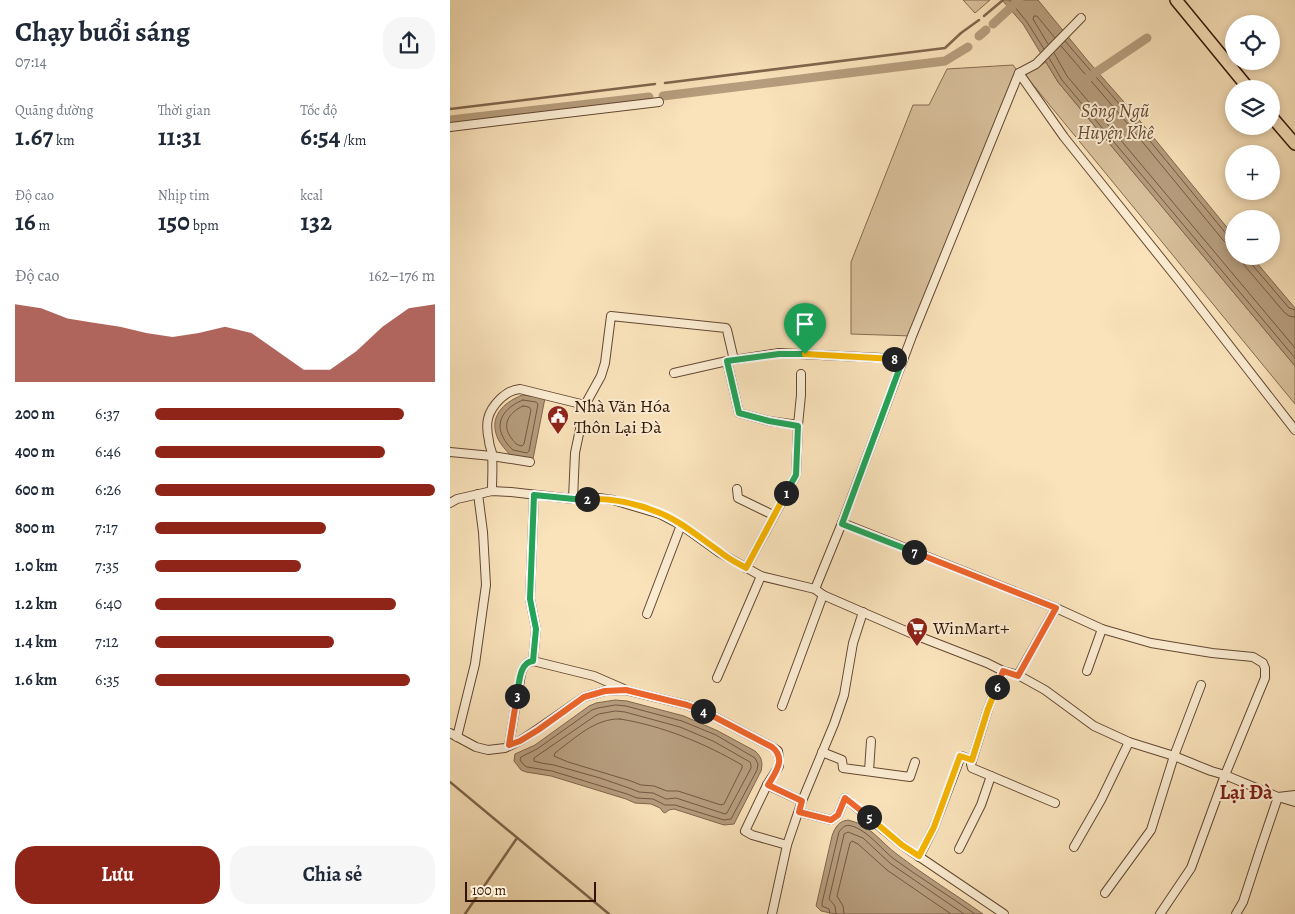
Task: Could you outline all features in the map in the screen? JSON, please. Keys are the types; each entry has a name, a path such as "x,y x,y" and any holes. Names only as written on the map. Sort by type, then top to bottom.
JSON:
{"main road":[{"path":"1176,0 1242,80"},
{"path":"1280,126 1295,144"}],"street":[{"path":"815,589 842,524 903,359 1019,73 1036,64 1080,18"},
{"path":"1019,73 1064,137 1295,430"},
{"path":"450,127 659,102"},
{"path":"492,491 492,456 487,423 493,406 513,390 527,390 585,405 606,363 611,316 726,328 739,413 798,426"},
{"path":"674,373 731,360 779,354 903,359"},
{"path":"746,568 796,475 801,374"},
{"path":"574,499 576,452 580,429"},
{"path":"450,452 530,462"},
{"path":"737,489 738,498 773,515"},
{"path":"450,503 457,499 492,491 574,499 599,498 613,500 660,514 681,525 720,552 761,576 815,589 823,595 915,635 1018,676 1045,690 1094,726 1129,742 1174,756 1295,802"},
{"path":"478,494 483,532 486,585 475,664 453,735 476,748 488,750 505,748 538,730 584,697 605,691 626,690"},
{"path":"533,661 536,629 530,599 534,495"},
{"path":"842,524 1056,608 1102,629 1151,643 1212,653 1253,657 1263,663 1265,678 1225,775 1191,868 1160,914"},
{"path":"647,614 681,525"},
{"path":"716,678 761,576"},
{"path":"782,706 823,595"},
{"path":"1018,676 1056,608"},
{"path":"772,914 787,845 802,801 844,695 853,643 863,612"},
{"path":"1087,671 1102,629"},
{"path":"509,745 521,674 524,666 529,661 594,676 626,690 687,705 706,712 778,751 779,766 745,831 752,835 787,845"},
{"path":"1003,671 988,709 972,760 972,768 1055,803"},
{"path":"1105,893 1151,830 1174,756 1201,685"},
{"path":"869,771 871,741"},
{"path":"1074,847 1101,800 1129,742"},
{"path":"822,752 842,760 843,768 910,776 915,762"},
{"path":"919,856 934,827 960,756 972,760"},
{"path":"959,850 981,805 991,776"},
{"path":"768,785 802,801"},
{"path":"1278,797 1295,795"},
{"path":"1236,914 1243,902 1278,797"},
{"path":"799,812 831,820 838,815 845,798 902,845 1004,914"}],"shaded area":[{"path":"963,0 990,0 975,13"},
{"path":"1046,62 1058,82 1295,366 1295,404 1025,75"},
{"path":"1013,65 1019,73 912,336 851,334 851,262 913,105 929,105 947,69"}],"water":[{"name":"Sông Ngũ Huyện Khê","path":"1002,0 1038,0 1225,225 1225,265 1259,265 1295,308 1295,366 1058,82 1023,24"},
{"path":"522,395 545,398 533,459 510,455 499,441 495,431 496,418 499,412 509,402"},
{"path":"615,700 627,701 684,716 718,731 757,753 761,760 761,771 734,824 724,825 674,809 665,813 660,808 651,804 635,803 551,776 526,772 521,770 514,761 515,754 535,745 589,706"},
{"path":"848,820 856,822 869,830 908,863 983,914 835,914 821,911 816,906 832,836 838,825"}],"waterway":[{"path":"984,16 1003,0"},
{"path":"993,24 1019,0"},
{"path":"665,83 945,48 979,20"},
{"path":"979,36 986,30"},
{"path":"1089,77 1147,38"},
{"path":"663,96 945,61 968,47"},
{"path":"450,109 655,84"},
{"path":"450,120 649,97"},
{"path":"450,782 609,914"},
{"path":"465,914 517,838"}],"place":[{"name":"Nhà Văn Hóa Thôn Lại Đà","path":"558,435"},
{"name":"WinMart+","path":"917,647"}],"district":[{"name":"Lại Đà","path":"1246,792"}],"route":[{"path":"779,354 805,354 903,359 842,524 1056,608 1018,676 1003,671 988,709 972,760 960,756 934,827 919,856 902,845 845,798 838,815 831,820 799,812 802,801 768,785 779,766 778,751 706,712 687,705 626,690 605,691 584,697 538,730 520,741 509,745 521,674 524,666 529,661 533,661 536,629 530,599 534,495 574,499 599,498 634,505 660,514 681,525 746,568 796,475 798,426 739,413 727,361 779,354"}]}
